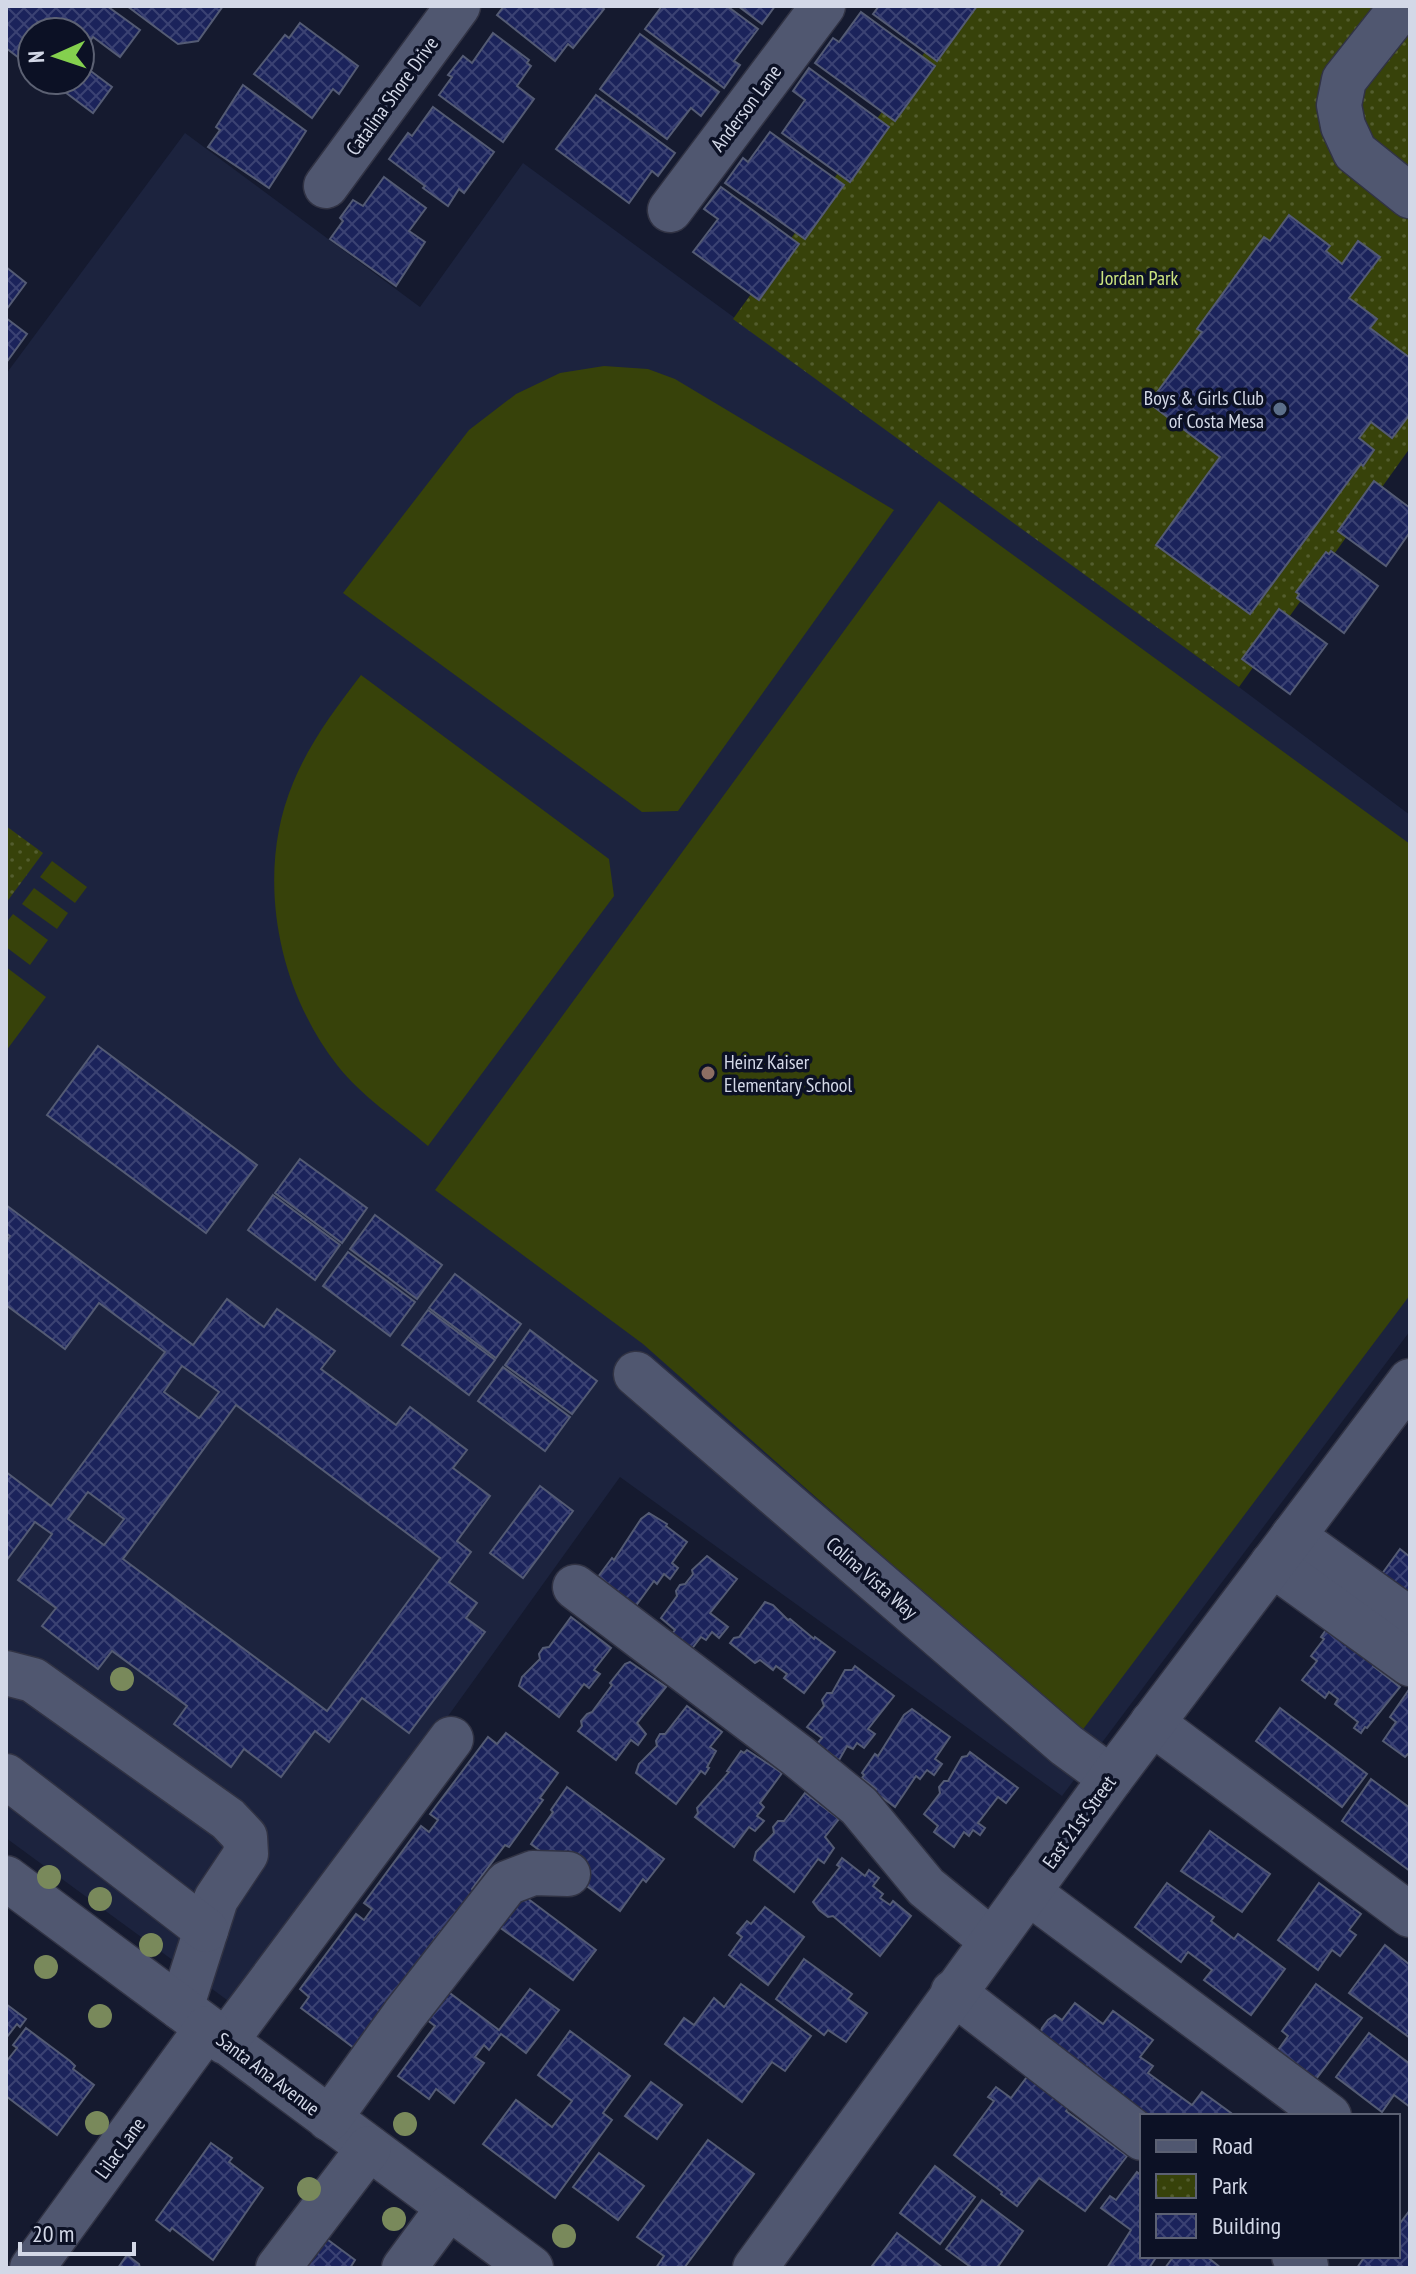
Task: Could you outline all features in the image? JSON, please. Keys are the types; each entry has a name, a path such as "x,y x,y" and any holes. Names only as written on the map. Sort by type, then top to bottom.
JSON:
{"street":[{"name":"Catalina Shore Drive","path":"326,186 458,6"},
{"name":"Anderson Lane","path":"670,210 823,6"},
{"path":"1393,18 1344,80 1339,105 1343,126 1355,152 1410,196"},
{"name":"Colina Vista Way","path":"636,1374 1066,1745 1111,1778"},
{"name":"East 21st Street","path":"755,2268 1111,1778 1410,1381"},
{"path":"1282,1550 1410,1620"},
{"path":"1282,1550 1410,1664"},
{"path":"575,1587 859,1806 926,1887 992,1941"},
{"path":"6,1673 33,1680 228,1819 245,1837 246,1854 216,1899 206,1930 204,2026"},
{"path":"1152,1723 1410,1915"},
{"name":"Lilac Lane","path":"32,2268 204,2026 451,1739"},
{"path":"6,1776 206,1930"},
{"path":"329,2119 404,2015 507,1883 533,1873 568,1874"},
{"name":"Santa Ana Avenue","path":"6,1878 531,2268"},
{"path":"1028,1892 1326,2114"},
{"path":"953,1992 1140,2136"},
{"path":"278,2268 369,2148"},
{"path":"404,2268 449,2207"}],"shaded area":[{"name":"Heinz Kaiser Elementary School","path":"185,133 420,307 523,163 1410,815 1410,1331 1062,1796 620,1477 238,2008 6,1838 6,374"}],"green space":[{"name":"Jordan Park","path":"958,6 1370,6 1410,35 1410,448 1239,687 733,319"},
{"path":"604,366 648,369 675,379 894,510 678,811 642,812 343,593 469,430 516,394 560,373"},
{"path":"939,501 1410,844 1410,1295 1081,1732 643,1344 435,1190"},
{"path":"361,675 609,859 614,896 428,1146 368,1097 337,1065 316,1035 299,1001 278,929 274,892 275,855 293,783 315,740"},
{"path":"6,826 43,853 6,903"},
{"path":"52,861 87,887 75,903 40,877"},
{"path":"34,888 68,913 57,929 22,904"},
{"path":"13,914 48,940 30,965 6,947 6,923"},
{"path":"6,967 46,997 6,1051"}],"building":[{"path":"6,6 107,6 140,30 120,57 96,39 96,16 16,16 16,56 6,48"},
{"path":"127,6 223,6 198,41 178,44"},
{"path":"504,6 601,6 604,9 573,48 568,44 555,61 497,15"},
{"path":"662,6 727,6 758,29 734,61 740,65 724,88 645,29"},
{"path":"738,6 775,6 762,24"},
{"path":"879,6 977,6 937,61 873,14"},
{"path":"861,12 935,66 895,121 815,63 833,38 839,42"},
{"path":"300,23 358,66 339,94 333,89 312,118 254,74 285,35 289,38"},
{"path":"493,33 529,60 527,63 531,66 517,86 534,99 503,142 439,95 452,77 448,75 463,56 472,63"},
{"path":"640,34 719,92 701,116 691,108 667,139 600,89"},
{"path":"809,68 889,127 850,182 782,133 805,100 793,91"},
{"path":"96,75 112,87 93,113 70,96 96,96"},
{"path":"243,85 306,131 269,188 208,147 220,130 216,127"},
{"path":"596,95 675,153 658,176 652,171 629,203 556,149"},
{"path":"433,107 494,152 464,193 459,189 448,206 389,159 408,133 412,136"},
{"path":"770,132 844,185 805,239 725,183 743,158 748,162"},
{"path":"384,177 426,208 409,231 425,242 396,286 330,239 353,200 363,206"},
{"path":"721,187 799,244 759,300 693,252 718,219 704,209"},
{"path":"1289,215 1330,246 1326,251 1342,264 1358,241 1380,257 1349,298 1377,319 1370,328 1410,358 1410,414 1392,438 1371,422 1359,438 1374,450 1250,614 1156,545 1220,457 1149,403 1202,332 1197,329 1264,237 1270,241"},
{"path":"6,267 26,283 6,310"},
{"path":"6,318 27,334 6,363"},
{"path":"1374,481 1410,508 1410,532 1386,566 1338,531"},
{"path":"1331,551 1378,586 1344,633 1297,598 1299,594 1296,592 1326,552 1329,554"},
{"path":"1279,609 1327,644 1290,694 1242,659"},
{"path":"98,1046 257,1165 206,1233 47,1115"},
{"path":"300,1159 367,1208 342,1243 275,1193"},
{"path":"273,1195 340,1245 315,1280 248,1230"},
{"path":"6,1205 193,1345 227,1299 264,1327 277,1309 335,1351 321,1369 396,1425 410,1407 467,1450 453,1468 490,1496 457,1541 471,1552 449,1582 477,1603 466,1618 485,1632 409,1733 362,1698 329,1742 315,1731 281,1777 244,1749 231,1767 174,1724 187,1706 112,1651 98,1669 42,1626 56,1608 18,1580 52,1534 35,1522 6,1561 6,1472 51,1506 165,1352 99,1303 65,1349 6,1305 6,1242 10,1236 6,1233","holes":["182,1366 219,1392 199,1418 164,1392","236,1405 440,1558 327,1711 123,1559","88,1492 124,1519 104,1545 68,1519"]},
{"path":"375,1215 442,1265 417,1299 350,1249"},
{"path":"348,1252 415,1302 390,1336 323,1286"},
{"path":"455,1274 521,1324 496,1358 429,1308"},
{"path":"428,1310 495,1360 469,1395 402,1345"},
{"path":"530,1330 597,1381 572,1414 505,1365"},
{"path":"503,1367 570,1417 545,1451 478,1401"},
{"path":"540,1486 573,1511 523,1578 490,1553"},
{"path":"649,1513 687,1542 672,1563 678,1568 670,1579 664,1574 657,1584 654,1581 632,1611 598,1582 601,1579 598,1577 612,1558 614,1560 641,1519"},
{"path":"1400,1549 1410,1557 1410,1601 1379,1578"},
{"path":"707,1556 737,1579 710,1613 728,1627 719,1638 712,1632 706,1640 701,1637 690,1651 671,1635 675,1630 661,1618 677,1596 680,1585 685,1584 693,1574 692,1570"},
{"path":"765,1602 835,1652 804,1693 784,1678 787,1674 776,1666 773,1670 760,1660 755,1663 730,1643 739,1637"},
{"path":"571,1617 611,1648 594,1670 600,1674 589,1688 584,1684 559,1717 519,1686 522,1677 540,1659 543,1648 549,1647"},
{"path":"1326,1630 1331,1634 1334,1630 1375,1662 1373,1666 1400,1687 1361,1733 1354,1728 1358,1722 1335,1704 1338,1699 1329,1692 1325,1698 1302,1680 1317,1661 1311,1656 1324,1639 1321,1637"},
{"path":"630,1662 666,1687 637,1723 646,1734 638,1745 631,1740 616,1760 578,1731 581,1721 592,1712 612,1685 610,1683"},
{"path":"855,1666 894,1696 868,1729 875,1734 864,1748 857,1743 853,1749 847,1746 839,1760 817,1744 822,1738 807,1727 824,1706 822,1700 827,1693 832,1693 845,1670 852,1670"},
{"path":"1408,1691 1410,1752 1405,1757 1383,1741 1396,1722 1390,1717"},
{"path":"687,1706 722,1732 710,1747 716,1751 709,1768 705,1774 701,1771 676,1804 636,1773 639,1764 657,1746 660,1734 665,1734"},
{"path":"1280,1708 1367,1774 1342,1807 1256,1741"},
{"path":"912,1709 950,1737 935,1759 942,1764 934,1775 927,1770 920,1779 916,1776 895,1807 875,1792 876,1789 862,1778 862,1773 875,1754 878,1756 904,1715"},
{"path":"506,1733 558,1773 509,1847 505,1845 444,1934 440,1932 354,2048 301,2008 309,1997 300,1989 356,1914 364,1920 372,1909 364,1903 421,1826 429,1832 438,1820 430,1814 488,1737 497,1744"},
{"path":"747,1750 782,1773 760,1803 764,1807 757,1816 764,1821 755,1831 749,1827 734,1847 695,1817 697,1808 729,1772 741,1751 744,1753"},
{"path":"970,1752 1018,1788 1006,1803 998,1797 978,1823 985,1828 980,1835 973,1830 969,1836 964,1832 954,1847 934,1832 938,1826 924,1814 940,1793 939,1787 948,1781 962,1757"},
{"path":"1371,1779 1410,1808 1410,1871 1342,1821"},
{"path":"567,1787 664,1859 646,1882 643,1879 620,1911 531,1844"},
{"path":"805,1793 839,1819 825,1837 834,1848 824,1863 818,1859 794,1892 754,1860 756,1852 774,1833 773,1827 778,1821 784,1821"},
{"path":"1210,1831 1270,1874 1242,1912 1181,1871"},
{"path":"842,1858 865,1876 869,1870 879,1878 873,1886 883,1894 880,1898 890,1905 893,1901 911,1916 880,1956 833,1916 828,1917 819,1910 813,1902 840,1867 837,1865"},
{"path":"1167,1883 1214,1917 1211,1921 1234,1939 1238,1934 1285,1969 1251,2015 1204,1980 1212,1970 1188,1952 1181,1962 1135,1927"},
{"path":"1319,1883 1361,1914 1349,1930 1356,1935 1340,1956 1332,1950 1318,1970 1278,1940"},
{"path":"519,1892 596,1950 573,1980 495,1924"},
{"path":"765,1907 804,1937 768,1985 729,1955 742,1937 737,1933 747,1921 751,1924"},
{"path":"1385,1945 1410,1965 1410,2038 1349,1993"},
{"path":"804,1959 852,1994 848,1999 867,2013 846,2042 828,2030 824,2035 776,1999"},
{"path":"741,1984 811,2036 785,2071 772,2062 742,2102 665,2044 684,2018 694,2025 714,1998 724,2007"},
{"path":"1316,1984 1362,2018 1316,2079 1278,2050 1288,2036 1282,2031"},
{"path":"530,1989 559,2010 526,2053 501,2034 489,2050 484,2045 475,2057 484,2063 454,2103 436,2089 429,2099 398,2076 435,2026 426,2019 447,1991 499,2030"},
{"path":"1075,2003 1103,2024 1113,2011 1153,2040 1140,2057 1153,2066 1148,2073 1192,2105 1202,2092 1231,2113 1140,2114 1039,2037 1048,2020 1055,2015 1062,2020"},
{"path":"6,2004 26,2019 20,2027 17,2024 6,2038"},
{"path":"26,2028 70,2061 75,2066 73,2069 94,2085 57,2135 6,2096 6,2062 17,2048 13,2045"},
{"path":"570,2031 630,2076 603,2113 612,2120 555,2198 483,2144 516,2100 552,2127 572,2101 538,2075"},
{"path":"1369,2033 1410,2064 1410,2107 1394,2095 1382,2112 1336,2077"},
{"path":"1036,2065 1078,2096 1066,2111 1127,2156 1085,2211 1039,2178 1017,2206 954,2155 994,2101 988,2097 996,2087 1011,2098"},
{"path":"651,2082 682,2105 657,2139 625,2116"},
{"path":"708,2140 754,2174 684,2268 656,2268 664,2256 637,2237"},
{"path":"211,2143 232,2158 229,2162 263,2188 213,2260 172,2228 170,2231 156,2220"},
{"path":"599,2153 644,2186 618,2220 573,2187"},
{"path":"935,2166 975,2197 940,2244 900,2213"},
{"path":"1137,2172 1140,2174 1140,2258 1156,2258 1149,2268 1107,2268 1131,2230 1101,2208 1110,2196 1116,2200"},
{"path":"982,2200 1023,2231 997,2268 972,2268 946,2249"},
{"path":"1410,2210 1410,2268 1357,2268 1364,2258 1400,2258 1400,2223"},
{"path":"316,2231 355,2260 350,2268 292,2268"},
{"path":"897,2233 943,2268 872,2266"},
{"path":"127,2255 139,2264 140,2268 118,2268"},
{"path":"1172,2258 1208,2258 1221,2268 1165,2268"}],"place":[{"name":"Boys & Girls Club of Costa Mesa","path":"1280,409"},
{"name":"Heinz Kaiser Elementary School","path":"708,1073"}]}
